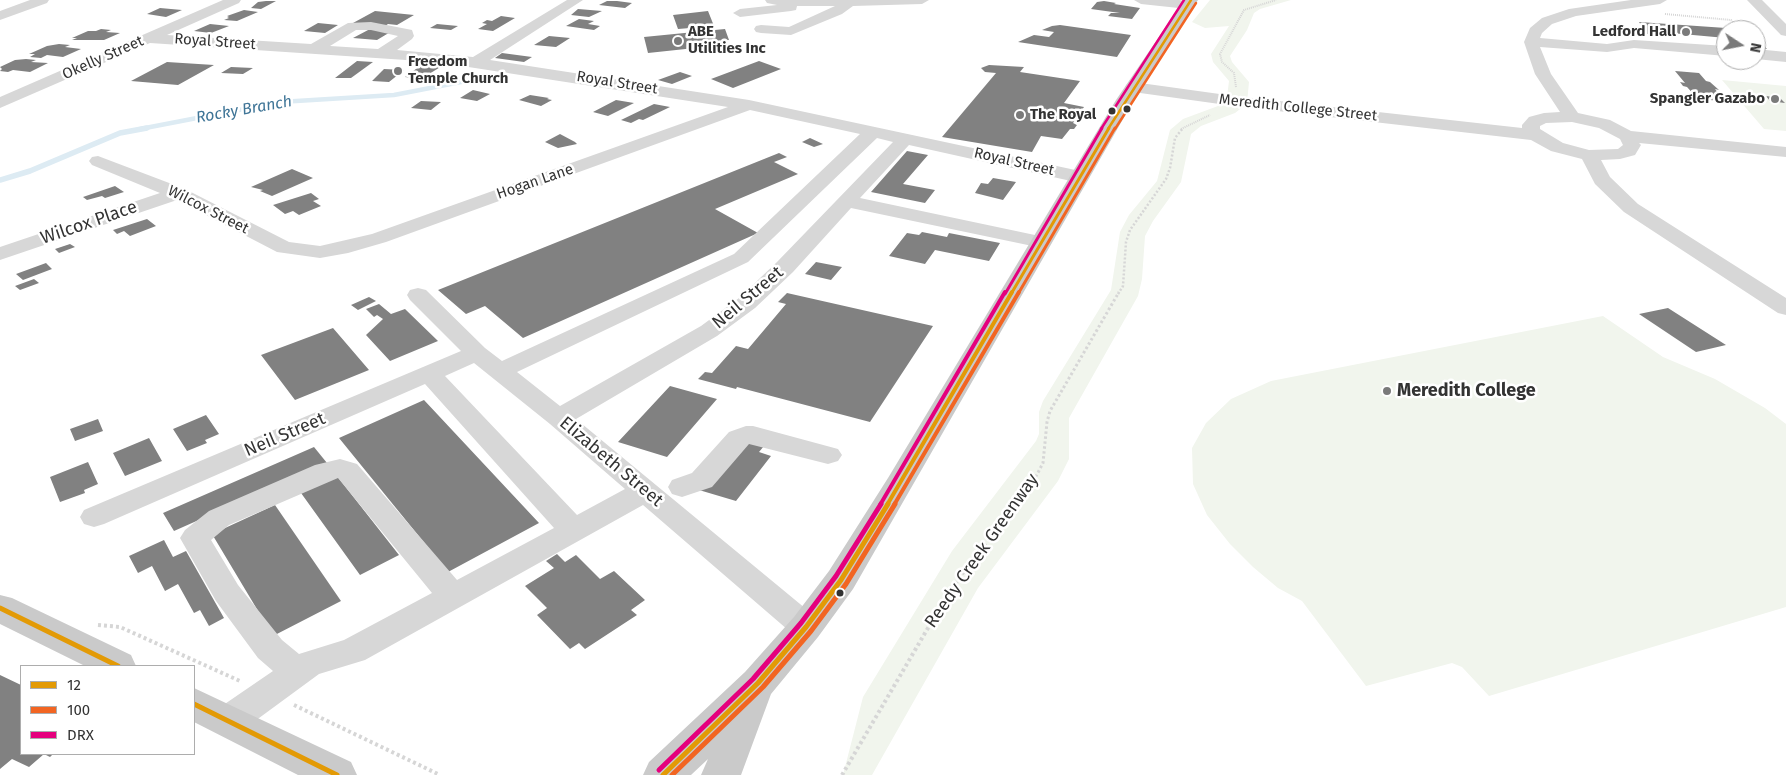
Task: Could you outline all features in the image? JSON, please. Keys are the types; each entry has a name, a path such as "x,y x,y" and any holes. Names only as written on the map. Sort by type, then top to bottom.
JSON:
{"main road":[{"path":"663,775 758,682 806,627 841,580 899,485 1135,83 1189,3"},
{"path":"0,608 116,665"},
{"path":"721,775 758,682"},
{"path":"195,704 337,775"}],"street":[{"path":"0,16 42,0"},
{"name":"Okelly Street","path":"3,100 234,0"},
{"path":"476,62 576,0"},
{"path":"772,0 802,2 922,0"},
{"path":"1141,0 1189,3"},
{"path":"1754,0 1786,32"},
{"path":"740,13 786,8 802,2"},
{"path":"802,2 755,32 791,32 837,11 850,2"},
{"path":"1572,117 1552,90 1531,42 1535,31 1547,21 1558,16 1606,6 1658,4"},
{"path":"314,49 353,26 388,28 407,32 407,36 382,53"},
{"name":"Royal Street","path":"148,38 382,53 476,62 749,105 1080,177"},
{"path":"1531,42 1607,48 1634,44 1716,50"},
{"path":"1766,55 1786,57"},
{"name":"Meredith College Street","path":"1135,83 1234,101 1533,130 1557,147 1589,155 1620,154 1629,151 1630,141"},
{"name":"Hogan Lane","path":"320,252 348,247 379,238 749,105"},
{"name":"Meredith College Street","path":"1533,130 1535,120 1572,117 1604,124 1630,141 1786,163"},
{"path":"500,372 733,262 752,248 874,131"},
{"name":"Neil Street","path":"559,418 730,317 785,268 884,159 906,138"},
{"name":"Meredith College Street","path":"1630,141 1786,152"},
{"path":"852,152 884,159"},
{"path":"1589,155 1602,180 1631,208 1786,308"},
{"name":"Wilcox Street","path":"98,161 178,193 284,248 320,252"},
{"name":"Wilcox Place","path":"0,254 178,193"},
{"path":"846,201 1042,242"},
{"name":"Elizabeth Street","path":"418,296 477,353 559,418 806,627"},
{"name":"Neil Street","path":"94,517 477,353"},
{"path":"429,374 573,530"},
{"path":"682,487 702,480 738,438 746,435 753,435 828,455"},
{"path":"296,671 270,649 227,593 195,538 219,518 325,472 340,468 347,471 452,596"},
{"path":"228,721 308,664 353,651 645,491"}],"path":[{"path":"1236,88 1234,73 1222,62 1220,54 1244,10 1276,0"},
{"path":"1658,4 1732,20"},
{"name":"Reedy Creek Greenway","path":"842,775 942,604 968,565 1033,482 1042,463 1046,444 1046,422 1050,411 1123,286 1126,242 1130,230 1166,179 1170,168 1174,138 1180,130 1189,124 1217,113"},
{"path":"120,627 243,683"},
{"path":"290,703 440,775"}],"shaded area":[{"path":"1210,0 1291,0 1260,9 1254,13 1247,30 1230,56 1232,62 1249,82 1247,103 1235,113 1201,126 1191,134 1181,182 1153,221 1145,236 1142,279 1138,296 1069,418 1069,459 1058,481 978,588 872,775 843,775 863,697 952,551 1036,441 1039,434 1039,412 1043,401 1111,290 1120,232 1129,215 1157,181 1170,130 1183,119 1218,106 1227,97 1229,81 1213,62 1211,54 1229,26 1205,28 1192,22"},
{"path":"1722,80 1786,86 1786,131 1764,129"},
{"path":"1603,316 1663,357 1715,379 1765,408 1786,424 1786,607 1489,696 1462,667 1452,663 1366,686 1302,601 1278,588 1253,567 1230,544 1207,515 1193,484 1192,448 1206,423 1231,399 1271,381"}],"building":[{"path":"276,1 261,9 251,8 258,2"},
{"path":"607,1 632,3 625,8 599,5"},
{"path":"1104,1 1140,8 1132,19 1108,16 1111,13 1120,13 1091,9 1097,2"},
{"path":"160,8 182,10 166,17 147,14"},
{"path":"578,9 602,11 589,17 571,15"},
{"path":"244,10 258,12 237,21 224,20 229,18 227,16"},
{"path":"375,11 414,15 397,25 388,24 385,26 353,23"},
{"path":"708,11 714,26 678,29 673,15"},
{"path":"501,16 515,18 493,31 478,29 487,24 482,23 487,20 492,21"},
{"path":"579,19 594,21 588,24 600,26 594,30 566,26"},
{"name":"Ledford Hall","path":"1639,22 1716,27 1716,37 1671,33 1673,36 1647,34"},
{"path":"318,23 338,25 325,33 304,31"},
{"path":"210,24 229,26 211,33 194,31"},
{"path":"437,24 458,26 451,30 430,28"},
{"path":"1060,25 1131,35 1117,57 1018,42 1034,35 1049,37 1054,32 1042,30"},
{"path":"370,29 392,31 377,40 353,38"},
{"name":"ABE Utilities Inc","path":"725,29 729,40 693,43 695,48 648,53 644,37"},
{"path":"111,30 106,32 120,33 104,40 72,40 77,38 72,38 88,31"},
{"path":"549,36 570,38 556,47 534,45"},
{"path":"70,45 65,47 81,49 63,57 47,55 41,58 30,57 35,54 29,54 47,46"},
{"path":"502,53 532,57 524,62 495,58"},
{"path":"15,60 36,60 31,62 48,63 30,72 0,71 2,69 0,67"},
{"path":"357,61 373,62 351,78 335,78"},
{"path":"759,61 781,69 733,88 711,79"},
{"path":"167,62 214,65 178,85 131,81"},
{"name":"The Royal","path":"989,65 1024,67 1020,72 1080,81 1064,103 1084,107 1073,123 1077,125 1074,129 1070,129 1062,139 1041,136 1032,152 942,137 996,73 985,72 981,68"},
{"path":"420,66 442,66 421,79 405,77"},
{"path":"231,67 253,68 243,74 221,73"},
{"path":"384,69 404,70 389,82 372,81"},
{"path":"1675,71 1699,73 1706,81 1719,90 1715,89 1719,94 1715,93 1722,101 1698,99 1687,87 1683,86 1680,82 1685,83"},
{"path":"680,72 692,76 672,84 658,80"},
{"path":"473,90 490,94 477,101 460,98"},
{"path":"530,95 552,100 541,106 519,100"},
{"name":"Spangler Gazabo","path":"1766,96 1780,98 1785,103 1770,101"},
{"path":"616,100 634,103 608,116 593,112"},
{"path":"421,101 441,102 431,110 411,108"},
{"path":"654,104 670,107 643,120 639,119 631,123 621,120"},
{"path":"560,134 577,144 558,148 545,142"},
{"path":"810,138 823,144 814,147 802,142"},
{"path":"907,151 928,155 903,184 935,190 925,203 871,192"},
{"path":"779,153 787,157 774,162 798,174 715,209 758,233 523,338 485,306 466,314 438,290"},
{"path":"292,169 313,178 272,196 260,191 263,190 251,187"},
{"path":"993,178 1016,182 1003,200 975,193 981,183 988,184"},
{"path":"115,186 124,192 105,198 102,196 87,200 83,197"},
{"path":"311,193 319,199 313,201 321,206 299,215 293,211 285,214 273,205"},
{"path":"147,219 156,226 130,236 124,231 117,234 113,230"},
{"path":"922,232 947,237 949,233 1000,243 989,261 935,250 925,264 889,256 907,233 919,235"},
{"path":"70,244 75,247 59,253 55,249"},
{"path":"816,262 842,267 831,280 805,274"},
{"path":"46,263 52,269 23,280 16,274"},
{"path":"34,279 39,283 20,290 15,286"},
{"path":"787,293 933,326 870,422 737,387 736,389 698,379 705,372 712,373 736,346 748,349 786,304 778,302"},
{"path":"369,297 376,301 358,310 351,305"},
{"path":"379,304 391,314 405,309 438,341 390,361 366,335 383,319 377,315 374,317 366,309"},
{"path":"1668,308 1726,345 1696,352 1639,314"},
{"path":"333,328 369,370 295,400 261,355"},
{"path":"670,386 717,399 667,457 618,442"},
{"path":"424,400 539,523 448,572 339,438"},
{"path":"206,415 219,434 205,440 207,443 187,451 173,429"},
{"path":"98,419 103,431 75,441 70,429"},
{"path":"149,438 162,461 125,476 113,453"},
{"path":"748,441 764,446 759,452 771,456 736,501 699,490"},
{"path":"314,447 327,463 174,531 163,513"},
{"path":"88,462 98,484 84,490 85,493 60,502 50,477"},
{"path":"337,476 399,555 360,575 301,493"},
{"path":"275,505 341,601 273,636 212,534"},
{"path":"164,540 173,557 186,551 224,618 209,626 200,610 194,613 178,584 165,591 152,566 138,573 129,556"},
{"path":"557,554 565,562 576,555 600,579 614,571 645,600 631,610 637,615 585,649 579,643 570,649 537,615 547,608 525,586 554,568 546,561"},
{"path":"0,675 20,685 20,755 43,755 29,767 12,759 0,769"}],"waterway":[{"name":"Rocky Branch","path":"140,129 280,102 394,95 497,75"},
{"name":"Rocky Branch","path":"0,180 30,171 120,133 147,128"}],"transit line":[{"name":"DRX","path":"659,770 753,679 801,623 836,576 894,482 1120,97 1184,0"},
{"name":"12","path":"663,775 758,683 806,627 841,580 899,485 1125,100 1191,0"},
{"name":"100","path":"672,775 763,687 811,631 846,584 1130,103 1196,3"},
{"name":"12","path":"0,608 116,665"},
{"name":"12","path":"195,704 337,775"}],"place":[{"name":"Ledford Hall","path":"1686,32"},
{"name":"ABE Utilities Inc","path":"678,41"},
{"name":"Freedom Temple Church","path":"398,71"},
{"name":"Spangler Gazabo","path":"1775,99"},
{"name":"The Royal","path":"1020,115"},
{"name":"Meredith College","path":"1387,391"}]}
